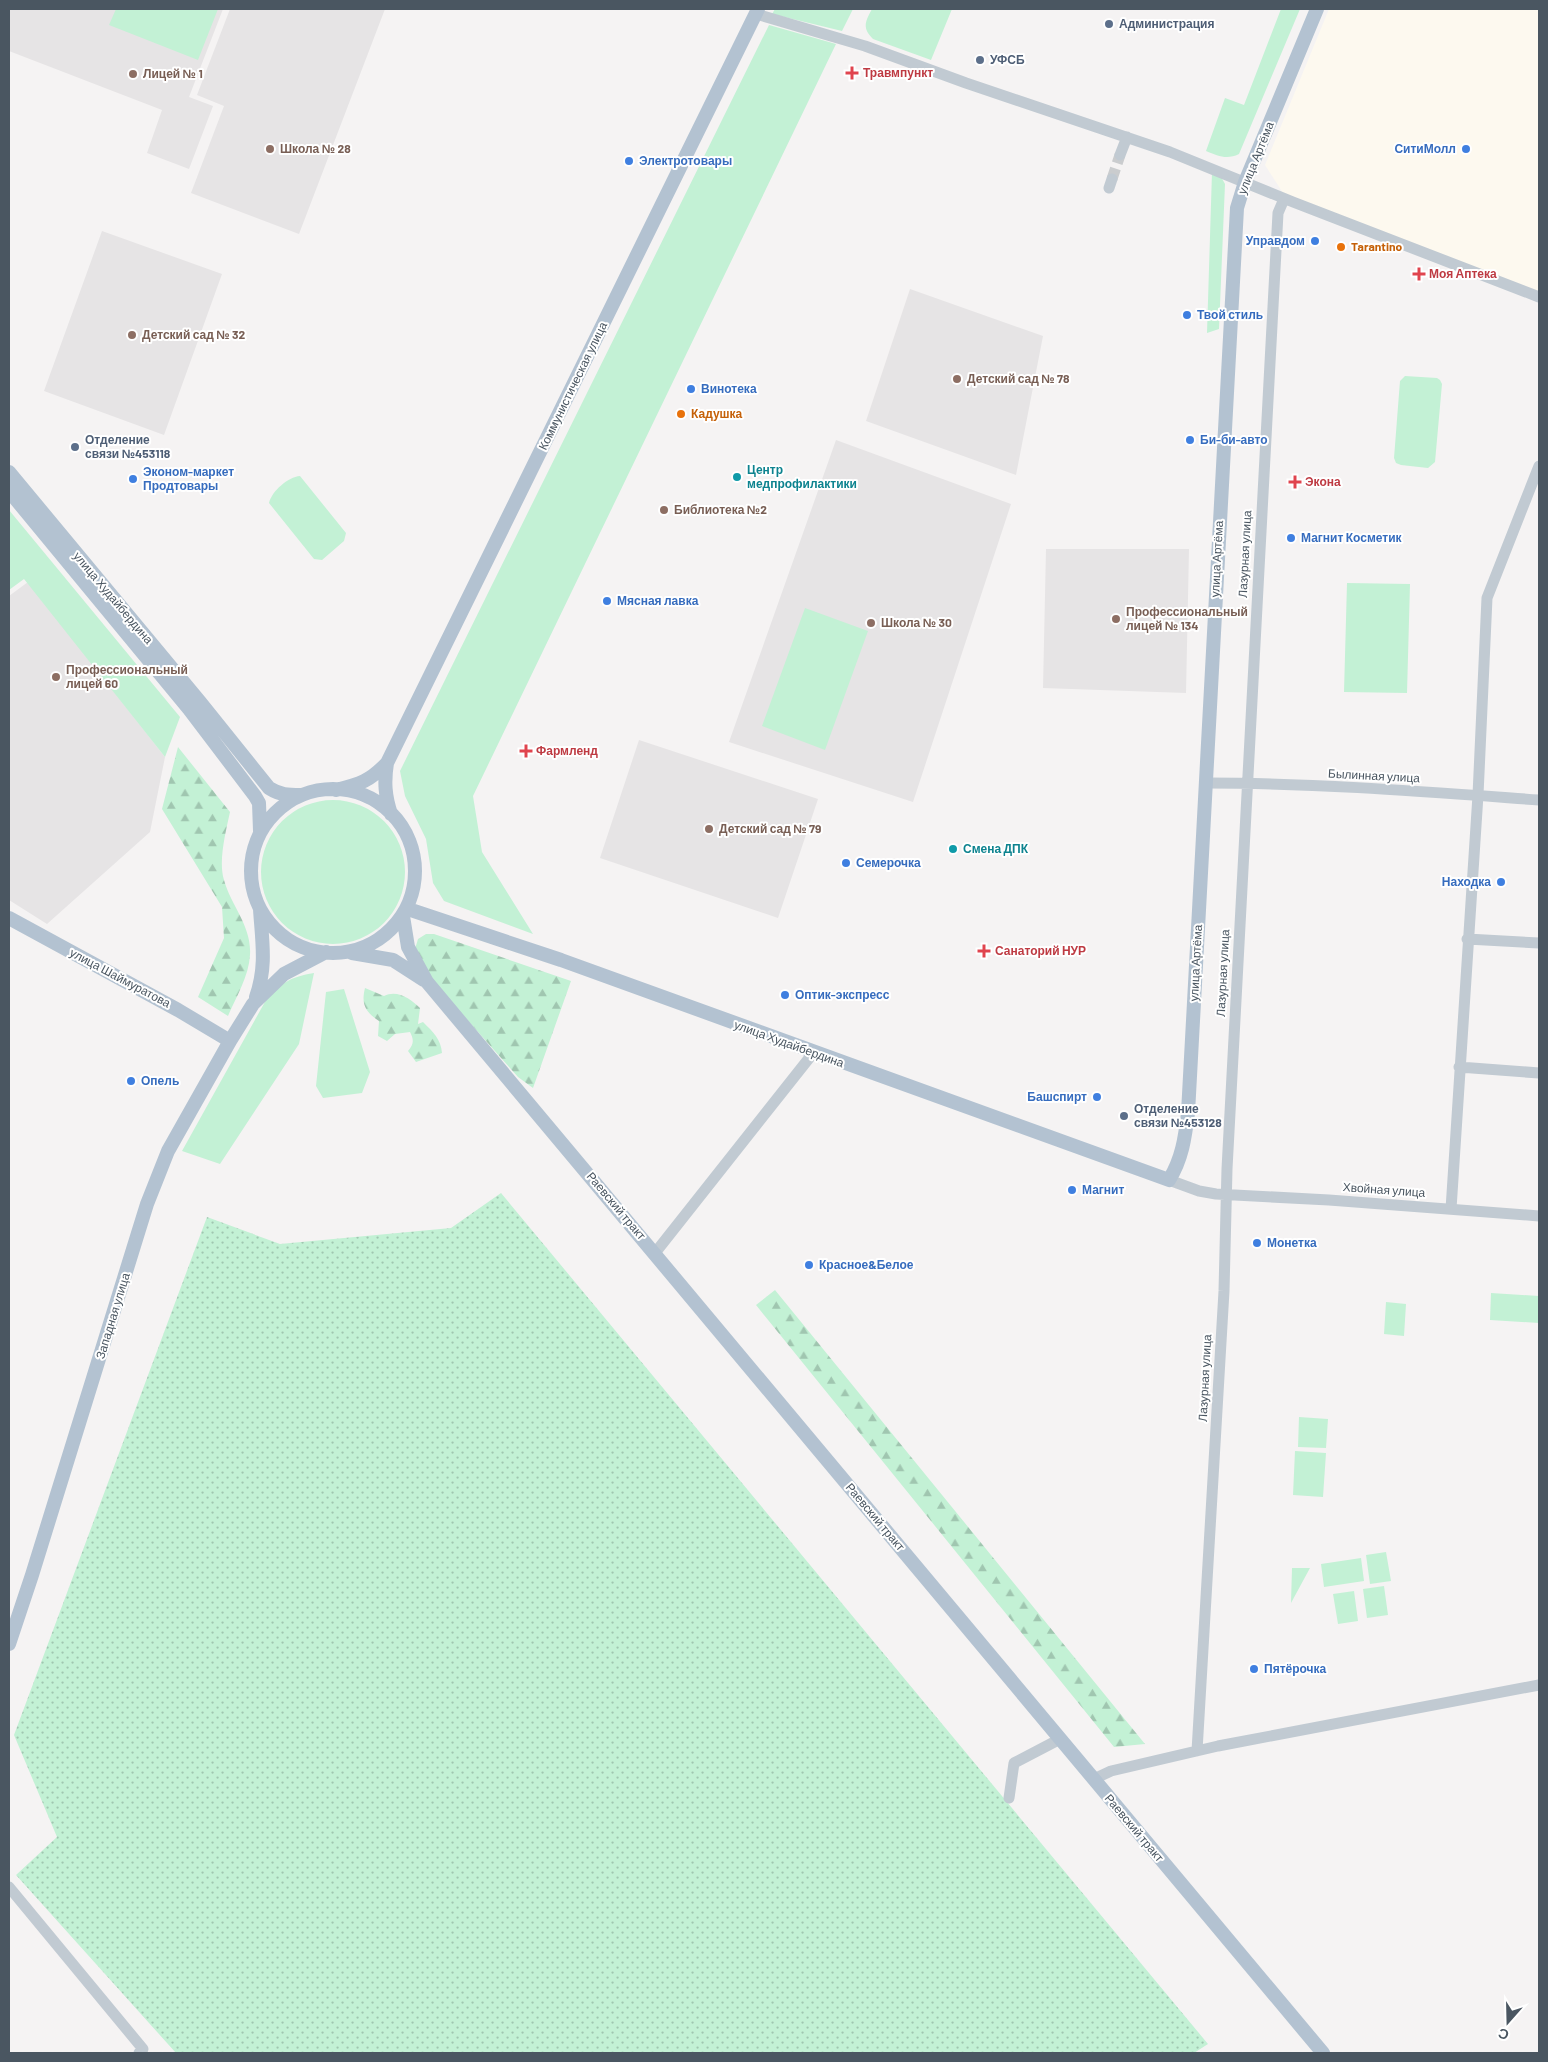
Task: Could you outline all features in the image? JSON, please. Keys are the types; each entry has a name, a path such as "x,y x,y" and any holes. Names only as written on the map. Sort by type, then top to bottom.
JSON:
{"main road":[{"name":"улица Артёма","path":"1169,1180 1181,1156 1188,1113 1237,208 1317,9"},
{"name":"Коммунистическая улица","path":"336,790 359,784 373,777 386,763 757,11"},
{"name":"улица Худайбердина","path":"9,472 187,686 268,788 285,795 305,795"},
{"name":"улица Худайбердина","path":"9,491 189,709 255,796 259,803 260,831"},
{"name":"Коммунистическая улица","path":"386,763 384,783 390,814"},
{"path":"336,790 359,794 376,802 390,814 404,831 415,867 415,886 405,912 385,934 369,945 346,952 326,952 312,950 286,938 271,925 260,908 252,886 251,872 253,854 260,831 271,816 284,806 305,795 336,790"},
{"name":"Западная улица","path":"9,1644 147,1204 168,1151 253,1004 262,982 264,963 260,908"},
{"name":"улица Худайбердина","path":"405,912 561,960 1169,1180"},
{"name":"Раевский тракт","path":"405,912 408,947 427,982 1323,2053"},
{"name":"улица Шаймуратова","path":"9,918 178,1010 230,1041"},
{"name":"Западная улица","path":"253,1004 284,974 326,952"},
{"name":"Раевский тракт","path":"346,952 393,960 427,982"}],"street":[{"path":"757,11 865,46 1211,168 1284,199 1539,297"},
{"path":"1120,155 1126,137"},
{"name":"Лазурная улица","path":"1197,1751 1223,1300 1278,213 1284,199"},
{"path":"1451,1209 1467,939 1478,795 1487,598 1539,466"},
{"name":"Былинная улица","path":"1207,783 1248,783 1539,800"},
{"path":"1467,939 1539,943"},
{"path":"655,1253 814,1052"},
{"path":"1459,1068 1539,1073"},
{"name":"Хвойная улица","path":"1169,1180 1199,1191 1227,1194 1539,1216"},
{"path":"1094,1779 1111,1771 1197,1751 1327,1724 1539,1685"},
{"path":"1009,1798 1014,1763 1060,1739"},
{"path":"9,1887 144,2049 139,2053"}],"shaded area":[{"name":"Лицей № 1","path":"9,9 223,9 189,97 213,106 189,169 147,153 162,110 9,51"},
{"name":"Школа № 28","path":"230,9 385,9 299,234 191,193 224,106 197,95"},
{"path":"1329,9 1539,9 1539,292 1283,193 1265,165"},
{"name":"Детский сад № 32","path":"102,231 222,274 164,435 44,391"},
{"name":"Детский сад № 78","path":"910,289 1043,336 1016,475 866,421"},
{"name":"Школа № 30","path":"836,440 1011,504 913,802 729,742"},
{"name":"Профессиональный лицей № 134","path":"1046,549 1189,549 1186,693 1043,688"},
{"name":"Профессиональный лицей 60","path":"28,582 165,757 150,832 47,924 9,900 9,596"},
{"name":"Детский сад № 79","path":"639,740 818,799 778,918 600,858"}],"green space":[{"path":"116,9 218,9 198,60 109,25"},
{"path":"775,9 853,9 842,31 772,14"},
{"path":"872,9 952,9 931,60 873,39 866,28"},
{"path":"1281,9 1300,9 1239,154 1226,157 1206,151 1225,98 1244,105"},
{"path":"769,25 836,44 473,796 482,852 533,934 444,901 433,883 426,839 405,796 400,771"},
{"path":"1212,172 1220,175 1225,184 1219,329 1207,333"},
{"path":"1405,376 1437,378 1442,384 1435,462 1428,468 1401,465 1396,463 1394,458 1400,381"},
{"path":"300,476 346,533 344,541 322,560 314,559 269,503 273,494 281,485"},
{"path":"9,510 180,717 165,757 24,579 9,590"},
{"path":"1347,583 1410,584 1407,693 1344,692"},
{"path":"805,608 868,631 825,750 762,726"},
{"path":"178,747 230,812 223,846 222,872 227,889 248,935 250,955 245,979 228,1016 198,997 224,938 222,907 162,809"},
{"path":"333,800 361,805 384,821 400,844 405,872 400,900 384,923 361,939 333,944 305,939 282,923 266,900 261,872 266,844 282,821 305,805"},
{"path":"426,934 434,934 571,981 533,1088 518,1077 430,978 415,949 418,939"},
{"path":"314,973 299,1044 220,1164 182,1151 266,1000 287,981"},
{"path":"365,988 384,996 399,994 408,998 420,1008 418,1024 423,1022 433,1033 440,1044 442,1053 416,1062 408,1051 413,1042 410,1032 395,1034 387,1041 378,1036 379,1021 365,1007"},
{"path":"344,989 370,1072 362,1093 323,1098 316,1086 326,992"},
{"path":"501,1193 1208,2044 1194,2053 176,2053 16,1875 57,1837 14,1735 207,1217 280,1244 451,1228"},
{"path":"775,1290 1145,1744 1114,1747 756,1305"},
{"path":"1491,1293 1539,1296 1539,1323 1490,1320"},
{"path":"1386,1302 1406,1304 1404,1336 1384,1334"},
{"path":"1299,1417 1328,1419 1326,1448 1298,1447"},
{"path":"1295,1451 1326,1453 1323,1497 1293,1495"},
{"path":"1386,1552 1391,1581 1370,1584 1366,1555"},
{"path":"1361,1558 1364,1581 1324,1587 1321,1564"},
{"path":"1292,1568 1310,1568 1291,1603"},
{"path":"1384,1586 1388,1615 1367,1618 1363,1589"},
{"path":"1354,1591 1358,1621 1338,1624 1333,1594"}],"tunnel":[{"path":"1112,179 1120,155"}],"place":[{"name":"Администрация","path":"1109,24"},
{"name":"УФСБ","path":"980,60"},
{"name":"Травмпункт","path":"852,73"},
{"name":"Лицей № 1","path":"133,74"},
{"name":"Школа № 28","path":"270,149"},
{"name":"СитиМолл","path":"1466,149"},
{"name":"Электротовары","path":"629,161"},
{"name":"Управдом","path":"1315,241"},
{"name":"Tarantino","path":"1341,247"},
{"name":"Моя Аптека","path":"1419,274"},
{"name":"Твой стиль","path":"1187,315"},
{"name":"Детский сад № 32","path":"132,335"},
{"name":"Детский сад № 78","path":"957,379"},
{"name":"Винотека","path":"691,389"},
{"name":"Кадушка","path":"681,414"},
{"name":"Би-би-авто","path":"1190,440"},
{"name":"Отделение связи №453118","path":"75,447"},
{"name":"Центр медпрофилактики","path":"737,477"},
{"name":"Эконом-маркет Продтовары","path":"133,479"},
{"name":"Экона","path":"1295,482"},
{"name":"Библиотека №2","path":"664,510"},
{"name":"Магнит Косметик","path":"1291,538"},
{"name":"Мясная лавка","path":"607,601"},
{"name":"Профессиональный лицей № 134","path":"1116,619"},
{"name":"Школа № 30","path":"871,623"},
{"name":"Профессиональный лицей 60","path":"56,677"},
{"name":"Фармленд","path":"526,751"},
{"name":"Детский сад № 79","path":"709,829"},
{"name":"Смена ДПК","path":"953,849"},
{"name":"Семерочка","path":"846,863"},
{"name":"Находка","path":"1501,882"},
{"name":"Санаторий НУР","path":"984,951"},
{"name":"Оптик-экспресс","path":"785,995"},
{"name":"Опель","path":"131,1081"},
{"name":"Башспирт","path":"1097,1097"},
{"name":"Отделение связи №453128","path":"1124,1116"},
{"name":"Магнит","path":"1072,1190"},
{"name":"Монетка","path":"1257,1243"},
{"name":"Красное&Белое","path":"809,1265"},
{"name":"Пятёрочка","path":"1254,1669"}]}
